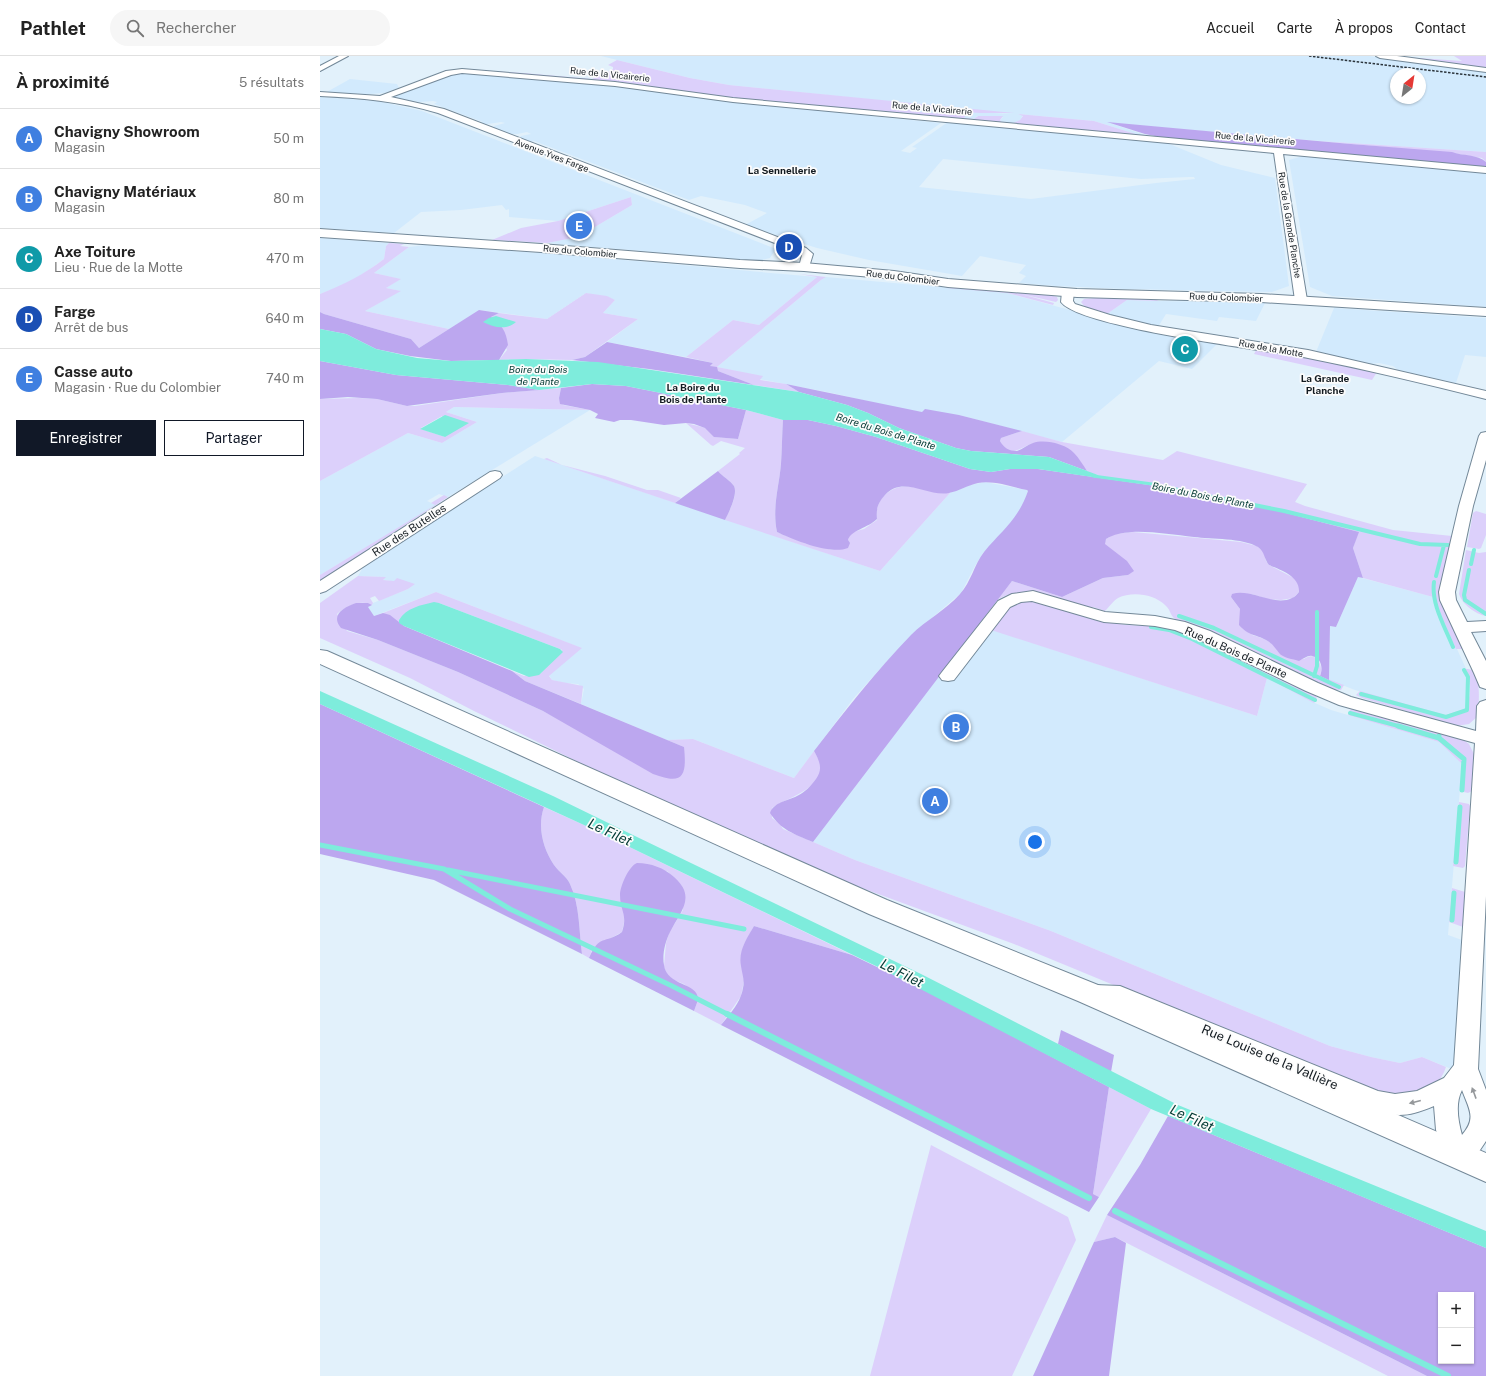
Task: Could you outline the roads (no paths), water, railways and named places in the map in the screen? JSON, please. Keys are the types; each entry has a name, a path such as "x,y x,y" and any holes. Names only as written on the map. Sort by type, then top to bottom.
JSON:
{"main road":[{"name":"Rue du Colombier","path":"320,233 740,264 804,267 894,275 948,283 1072,292 1301,300 1486,312"},
{"path":"320,656 878,907 1088,994 1486,1168"}],"street":[{"path":"320,69 344,56"},
{"path":"1380,56 1486,70"},
{"name":"Rue de la Vicairerie","path":"381,98 449,73 467,71 615,84 733,100 1486,170"},
{"name":"Avenue Yves Farge","path":"320,94 381,98 424,106 441,111 806,252 808,254 804,267"},
{"name":"Rue de la Grande Planche","path":"1278,151 1301,300"},
{"name":"Avenue Yves Farge","path":"778,241 798,251 797,256 785,266"},
{"name":"Rue de la Motte","path":"1072,292 1068,304 1146,328 1260,345 1308,354 1486,395"},
{"path":"1486,436 1466,506 1447,588 1448,600 1483,673 1486,684"},
{"name":"Rue des Butelles","path":"321,586 495,475"},
{"name":"Rue du Bois de Plante","path":"948,676 1004,604 1018,597 1033,596 1104,617 1155,621 1186,628 1345,701 1484,738"},
{"path":"1462,627 1486,626"},
{"path":"1458,1077 1485,1119 1472,1143 1456,1155 1446,1125 1447,1100 1458,1077 1481,898 1486,706"},
{"name":"Rue Louise de la Vallière","path":"1088,994 1120,995 1376,1101 1395,1105 1423,1100 1458,1077"}],"water":[{"path":"496,316 516,322 512,325 504,327 495,327 483,322"},
{"name":"Boire du Bois de Plante","path":"320,329 346,334 376,349 417,358 451,361 526,359 598,362 799,392 847,405 899,428 956,448 971,451 1049,457 1098,475 1099,478 1038,469 1010,469 991,472 970,469 876,437 836,426 808,420 783,420 746,410 626,386 592,384 539,390 508,385 396,375 320,361"},
{"path":"445,415 469,423 445,437 420,429"},
{"path":"434,602 560,649 563,652 539,675 529,677 399,623 402,616 410,610"},
{"name":"Le Filet","path":"320,691 553,796 921,974 1178,1105 1486,1231 1486,1248 1151,1109 878,967 584,825 320,704"}],"waterway":[{"name":"Boire du Bois de Plante","path":"1093,476 1152,484 1224,499"},
{"name":"Boire du Bois de Plante","path":"1219,498 1224,499"},
{"name":"Boire du Bois de Plante","path":"1224,499 1284,511 1420,544 1448,545"},
{"path":"1436,576 1444,545"},
{"path":"1471,564 1474,550"},
{"path":"1469,570 1464,595 1465,600 1486,614"},
{"path":"1434,582 1437,607 1453,647"},
{"path":"1314,675 1317,666 1317,612"},
{"path":"1179,616 1214,628 1314,675"},
{"path":"1151,627 1169,630 1192,639 1315,700"},
{"path":"1361,694 1446,717 1467,710 1468,677 1464,670"},
{"path":"1314,675 1339,687"},
{"path":"1350,713 1402,727"},
{"path":"1398,726 1439,738"},
{"path":"1439,738 1464,759 1462,790"},
{"path":"1456,862 1460,807"},
{"path":"320,845 444,869 510,909 672,986 729,1015"},
{"path":"448,870 744,929"},
{"path":"1452,920 1454,893"},
{"path":"727,1014 1089,1198"},
{"path":"1115,1211 1448,1376"}],"railway":[{"path":"1309,56 1486,77"}],"place":[{"name":"Casse auto","path":"579,226"},
{"name":"Farge","path":"789,247"},
{"name":"Axe Toiture","path":"1185,349"},
{"name":"Chavigny Matériaux","path":"956,727"},
{"name":"Chavigny Showroom","path":"935,801"}],"district":[{"name":"La Sennellerie","path":"782,170"},
{"name":"La Grande Planche","path":"1325,384"},
{"name":"La Boire du Bois de Plante","path":"693,392"}]}
